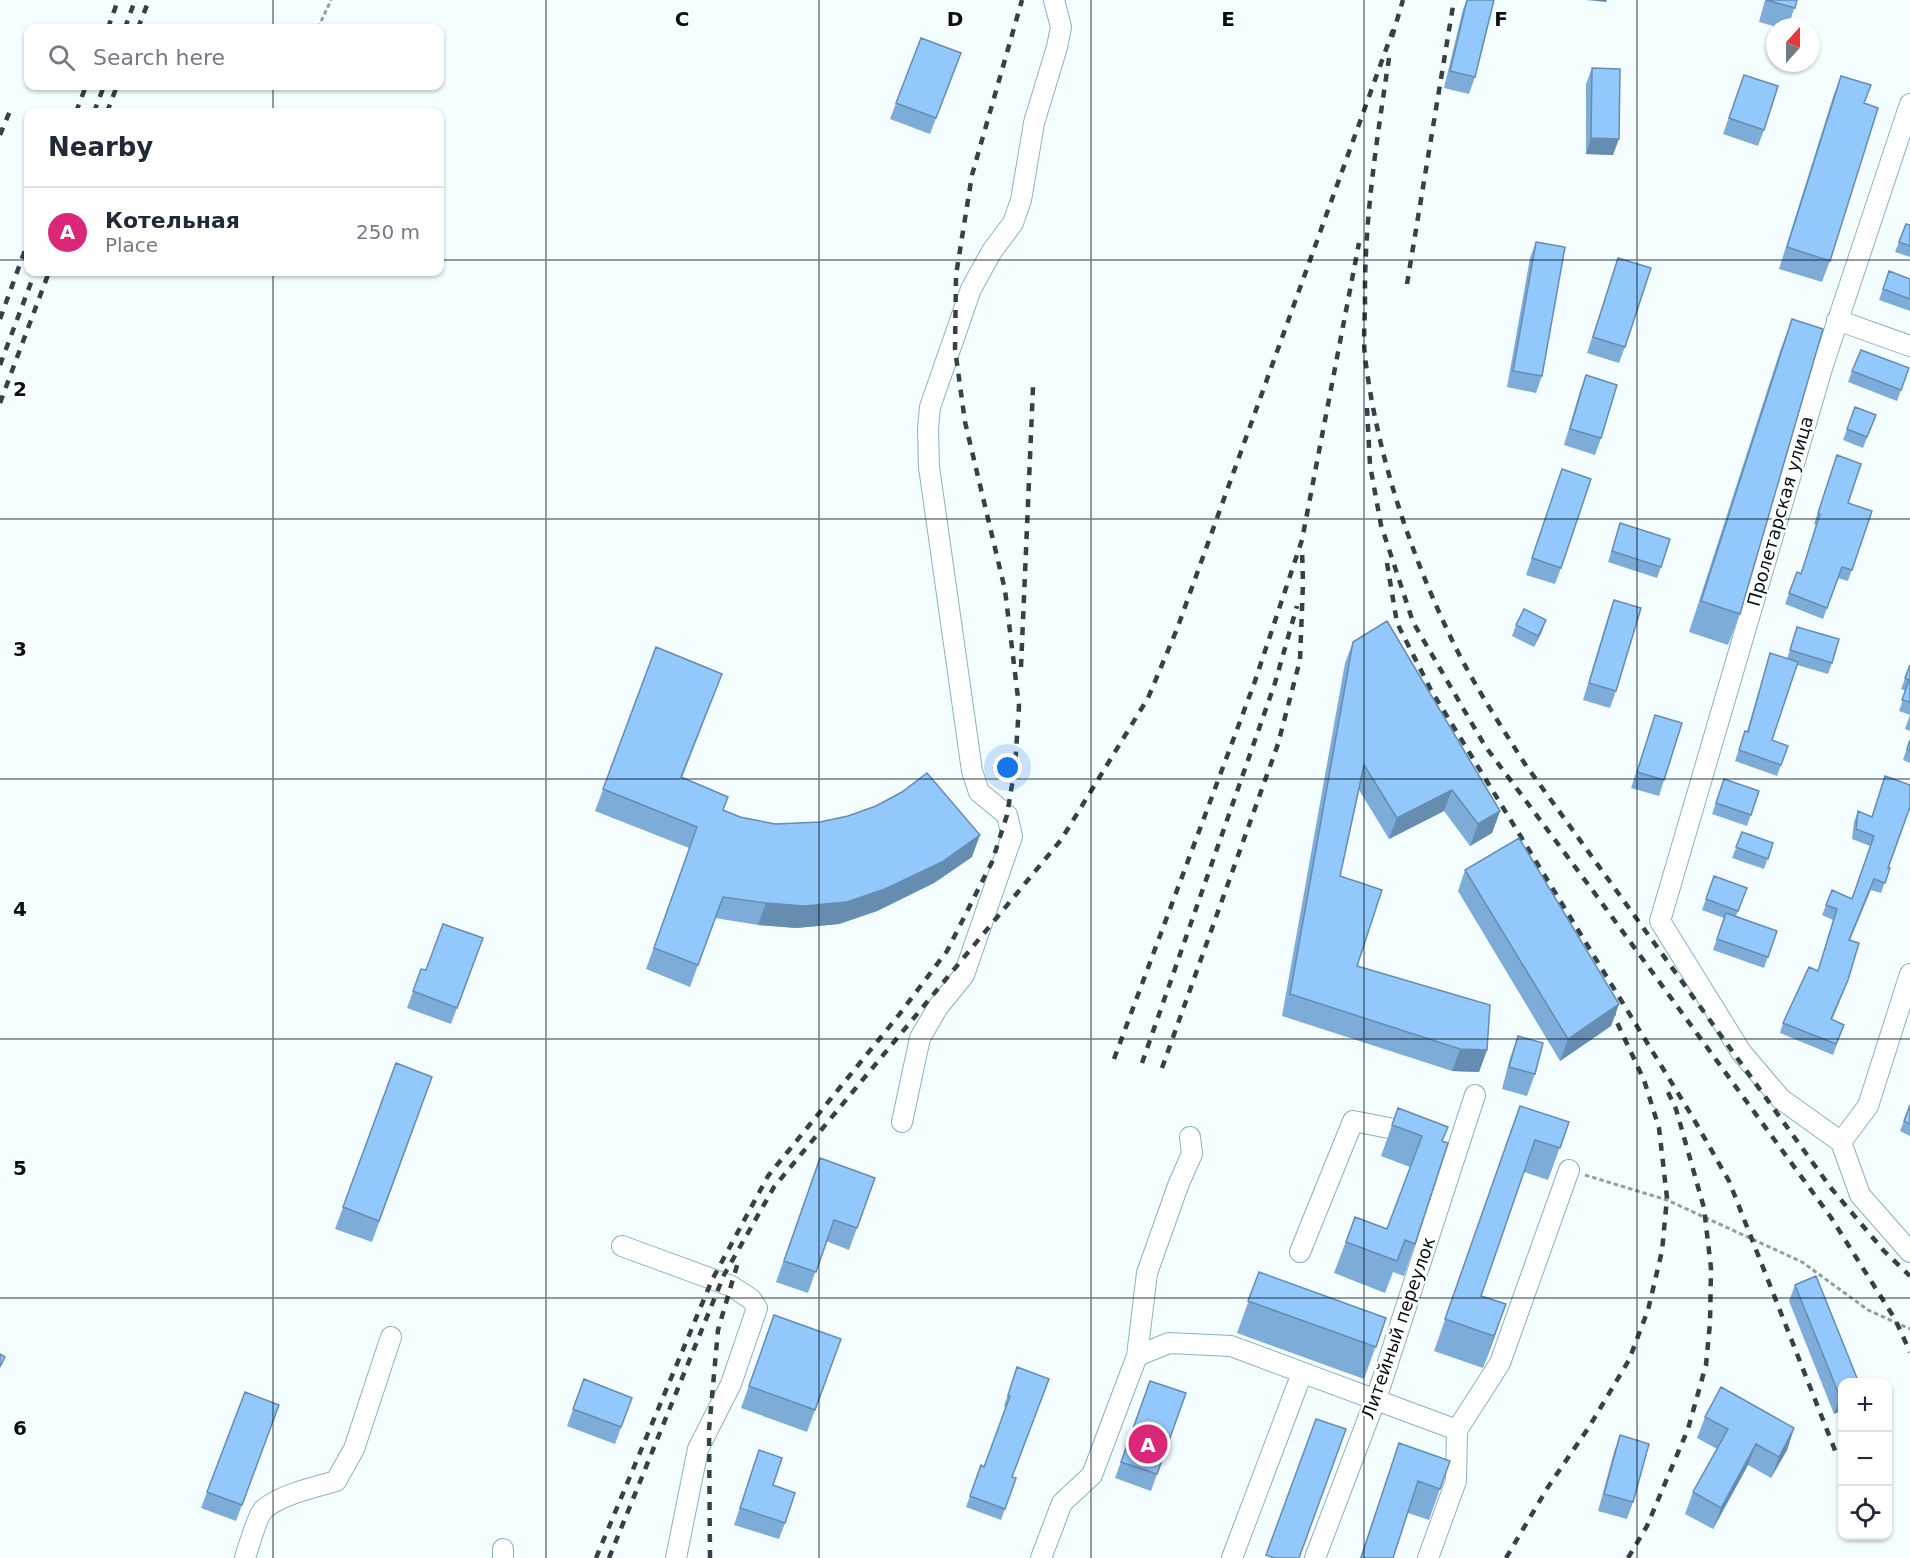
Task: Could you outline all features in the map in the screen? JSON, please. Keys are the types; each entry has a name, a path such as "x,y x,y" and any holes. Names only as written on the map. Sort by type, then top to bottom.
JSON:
{"street":[{"path":"902,1122 920,1038 938,1007 964,975 1012,836 1007,815 979,792 972,771 929,467 928,429 930,407 971,289 992,251 1013,223 1021,200 1034,123 1061,27 1054,0"},
{"name":"Пролетарская улица","path":"1841,1142 1781,1099 1741,1052 1660,921 1837,320 1910,104"},
{"path":"1837,320 1910,346"},
{"path":"1910,974 1868,1106 1841,1142 1860,1195 1910,1252"},
{"name":"Литейный переулок","path":"1315,1558 1375,1401 1475,1095"},
{"path":"1300,1252 1353,1121 1389,1128 1456,1154"},
{"path":"1041,1558 1062,1503 1092,1475 1137,1356 1147,1273 1179,1183 1192,1154 1190,1137"},
{"path":"1428,1558 1456,1481 1457,1430 1500,1363 1569,1170"},
{"path":"622,1246 731,1286 751,1299 757,1308 731,1384 698,1449 676,1558"},
{"path":"244,1558 262,1511 294,1491 306,1490 336,1481 354,1449 392,1337"},
{"path":"1137,1356 1169,1343 1231,1346 1457,1430"},
{"path":"1232,1558 1302,1373"}],"path":[{"path":"320,24 331,0"},
{"path":"1569,1170 1667,1200 1802,1262 1869,1310 1910,1329"}],"building":[{"path":"1467,0 1494,0 1475,77 1450,71"},
{"path":"1766,0 1797,0 1795,8"},
{"path":"921,38 961,53 936,118 896,103"},
{"path":"1592,68 1620,69 1619,139 1591,138"},
{"path":"1744,75 1778,86 1764,130 1729,118"},
{"path":"1841,76 1871,85 1864,103 1878,108 1830,261 1787,247"},
{"path":"1906,224 1910,225 1910,246 1899,242"},
{"path":"1536,242 1565,247 1542,376 1513,371"},
{"path":"1618,258 1651,268 1625,347 1593,337"},
{"path":"1889,271 1910,279 1910,299 1883,289"},
{"path":"1792,319 1823,329 1740,614 1701,601"},
{"path":"1861,350 1909,368 1901,390 1852,371"},
{"path":"1586,375 1617,385 1601,438 1570,429"},
{"path":"1855,407 1876,415 1867,437 1847,429"},
{"path":"1837,455 1861,464 1848,503 1872,511 1852,570 1842,567 1827,608 1789,593 1797,572 1801,574"},
{"path":"1562,469 1591,479 1561,568 1532,558"},
{"path":"1620,523 1670,539 1661,567 1612,551"},
{"path":"1614,600 1641,608 1616,691 1589,683"},
{"path":"1524,609 1546,620 1538,636 1516,625"},
{"path":"1387,621 1500,811 1478,824 1452,790 1397,818 1364,765 1340,876 1382,890 1357,966 1490,1005 1487,1050 1460,1049 1290,994 1353,642"},
{"path":"1797,627 1839,639 1832,663 1790,650"},
{"path":"656,647 722,674 681,777 728,797 723,810 740,817 775,824 820,822 848,816 876,806 902,792 927,773 980,835 942,862 885,889 847,902 804,906 723,897 698,965 654,948 697,827 603,789"},
{"path":"1770,653 1798,662 1772,740 1788,746 1781,765 1739,750 1745,731 1748,732"},
{"path":"1910,665 1910,702 1902,700 1909,680 1905,678"},
{"path":"1655,715 1682,723 1664,780 1637,772"},
{"path":"1885,776 1910,785 1910,807 1888,868 1890,868 1885,883 1874,879 1849,940 1859,943 1848,980 1831,1019 1844,1025 1836,1044 1783,1023 1809,967 1818,971 1837,909 1826,905 1832,890 1852,899 1874,836 1856,829 1858,811 1872,817"},
{"path":"1724,779 1759,791 1751,815 1716,803"},
{"path":"1742,832 1773,843 1768,859 1736,847"},
{"path":"1519,838 1619,1004 1568,1039 1465,870"},
{"path":"1714,876 1747,888 1738,911 1706,899"},
{"path":"1726,913 1777,931 1768,957 1717,939"},
{"path":"443,924 483,938 457,1008 413,991 421,969 426,970"},
{"path":"1518,1036 1543,1043 1535,1074 1509,1067"},
{"path":"396,1063 432,1077 379,1221 343,1207"},
{"path":"1910,1105 1910,1124 1904,1121"},
{"path":"1520,1106 1569,1122 1560,1148 1535,1140 1481,1296 1506,1304 1494,1336 1445,1319"},
{"path":"1398,1108 1448,1127 1442,1141 1448,1143 1415,1244 1405,1240 1397,1261 1346,1242 1355,1217 1387,1229 1422,1136 1392,1125"},
{"path":"820,1158 875,1178 857,1228 834,1220 816,1272 784,1261"},
{"path":"1259,1272 1386,1318 1376,1347 1248,1301"},
{"path":"1816,1276 1857,1378 1838,1378 1838,1392 1795,1285"},
{"path":"774,1315 841,1339 815,1410 749,1386"},
{"path":"0,1354 5,1357 0,1367"},
{"path":"1017,1367 1049,1379 1012,1477 1016,1478 1005,1509 970,1496 981,1465 984,1467 1010,1396 1008,1395"},
{"path":"584,1379 632,1398 621,1427 573,1409"},
{"path":"1150,1381 1186,1393 1157,1474 1121,1462"},
{"path":"1721,1387 1794,1428 1779,1457 1756,1444 1721,1508 1693,1492 1728,1429 1705,1417"},
{"path":"245,1392 279,1405 242,1505 207,1492"},
{"path":"1316,1419 1346,1429 1299,1558 1274,1558 1266,1555"},
{"path":"1620,1435 1649,1444 1633,1502 1604,1494"},
{"path":"1399,1443 1450,1461 1440,1489 1418,1481 1393,1558 1361,1558"},
{"path":"759,1450 782,1458 773,1485 795,1493 785,1523 740,1508"}],"railway":[{"path":"109,24 118,0"},
{"path":"126,24 135,0"},
{"path":"140,24 149,0"},
{"path":"596,1558 712,1280 768,1176 898,1016 947,951 992,862 1007,815 1015,767 1019,706 1005,590 965,422 955,349 956,275 972,175 1022,0"},
{"path":"1392,37 1403,0"},
{"path":"1407,284 1454,0"},
{"path":"609,1558 724,1275 774,1187 1061,840 1148,698 1177,629 1393,30"},
{"path":"1389,58 1369,210 1365,271 1365,357 1370,393 1386,465 1408,536 1436,605 1468,670 1525,764 1831,1188 1884,1251 1910,1276"},
{"path":"78,108 84,90"},
{"path":"96,108 102,90"},
{"path":"109,108 115,90"},
{"path":"0,135 12,106"},
{"path":"1114,1059 1254,684 1302,540 1359,243"},
{"path":"0,319 24,253"},
{"path":"0,365 33,276"},
{"path":"0,403 48,276"},
{"path":"1021,667 1033,387"},
{"path":"1367,408 1370,465 1381,525 1413,622 1485,746 1830,1216 1895,1319 1910,1352"},
{"path":"1162,1068 1278,744 1300,660 1302,549"},
{"path":"1387,563 1397,623 1431,690 1692,1116 1729,1181 1838,1458"},
{"path":"1142,1063 1275,683 1297,606"},
{"path":"1506,1558 1629,1360 1648,1310 1662,1251 1667,1198 1659,1128 1644,1080 1607,1001"},
{"path":"1628,1558 1647,1526 1688,1429 1706,1365 1710,1323 1711,1268 1704,1208 1676,1109 1665,1086"},
{"path":"710,1558 709,1430 718,1330 738,1262"}],"place":[{"name":"Котельная","path":"1148,1444"}]}
